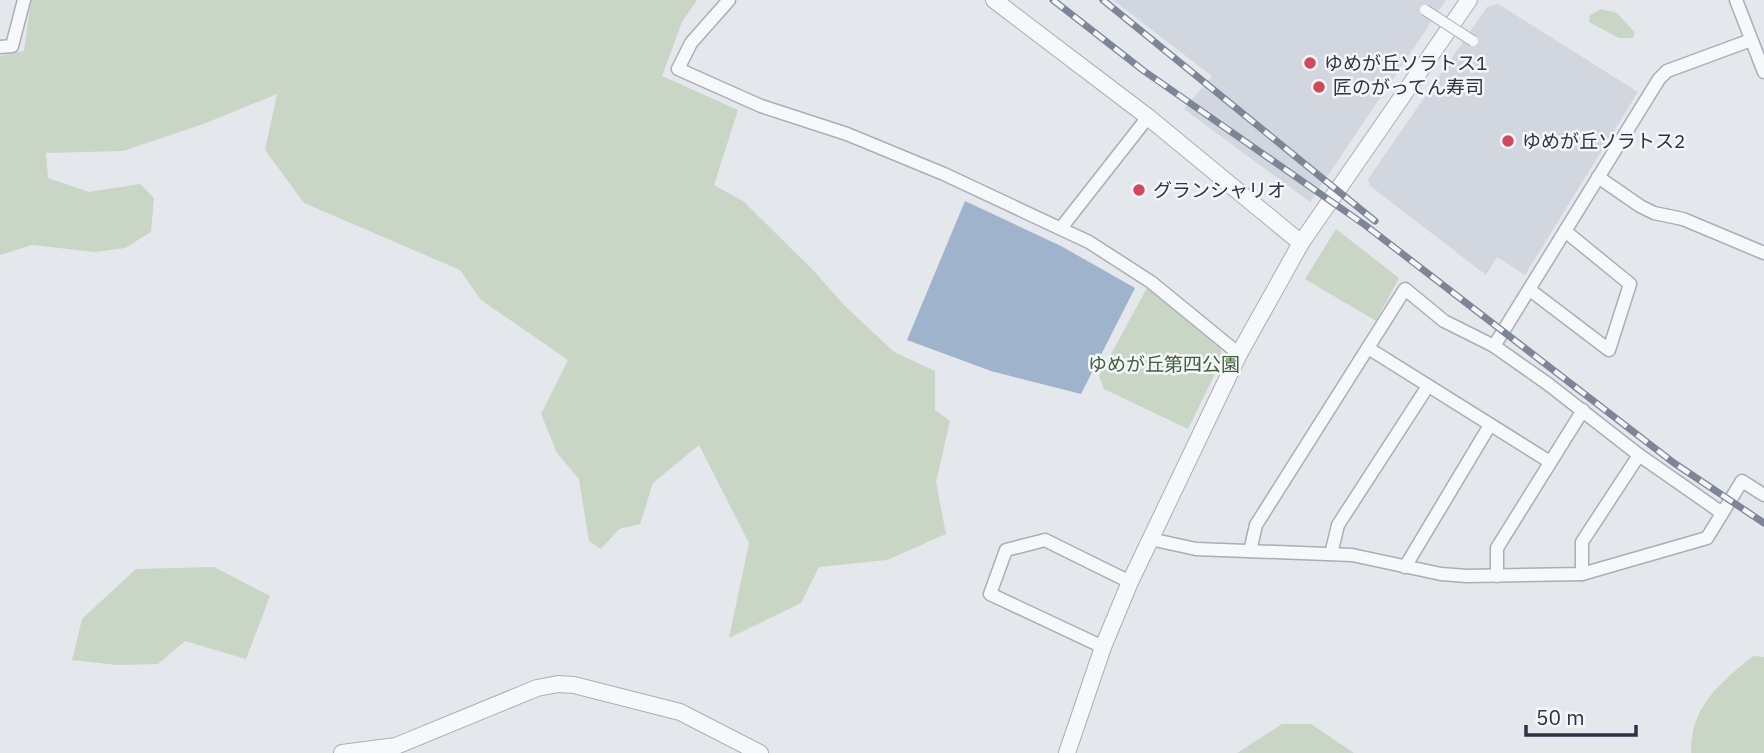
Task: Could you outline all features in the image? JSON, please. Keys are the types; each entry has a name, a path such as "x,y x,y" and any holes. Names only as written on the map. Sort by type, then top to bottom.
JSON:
{"street":[{"path":"0,47 12,46 24,0"},
{"path":"729,0 691,43 678,69 761,106 847,134 944,174 1089,242 1151,282 1239,354"},
{"path":"995,0 1148,117 1301,243"},
{"path":"1068,753 1103,647 1130,582 1239,354 1301,243 1469,0"},
{"path":"1735,0 1764,72"},
{"path":"1425,10 1473,40"},
{"path":"1494,346 1659,79 1667,71 1751,40"},
{"path":"1061,229 1148,117"},
{"path":"1598,177 1654,213 1683,219 1764,253"},
{"path":"1530,290 1609,350 1630,284 1565,231"},
{"path":"1250,551 1256,525 1405,289 1444,321 1494,346 1583,410 1639,455 1722,513"},
{"path":"1368,348 1550,462"},
{"path":"1331,554 1338,525 1429,386"},
{"path":"1497,576 1497,548 1583,410"},
{"path":"1405,567 1490,425"},
{"path":"1582,574 1582,542 1639,455"},
{"path":"1150,539 1196,549 1352,555 1441,574 1582,574 1707,538 1742,481 1764,495"},
{"path":"1103,647 990,594 1006,551 1045,540 1130,582"},
{"path":"342,753 396,746 537,688 558,684 574,685 680,712 760,753"}],"shaded area":[{"path":"1113,0 1446,0 1310,202 1184,109 1212,76"},
{"name":"ゆめが丘ソラトス2","path":"1498,4 1638,92 1525,275 1497,257 1486,275 1369,185 1368,179 1487,7"}],"green space":[{"path":"31,0 697,0 682,22 662,76 738,110 714,185 743,201 812,269 844,305 894,352 935,371 935,410 950,421 936,482 946,534 887,560 819,567 801,603 729,638 749,543 699,445 653,483 640,524 619,529 601,549 589,541 579,479 557,453 541,414 568,360 481,300 460,270 304,203 265,150 277,94 206,123 123,151 46,153 48,178 89,192 140,184 154,198 151,232 125,248 95,252 32,245 0,255 0,56 24,51"},
{"path":"1601,9 1617,13 1635,33 1633,38 1619,38 1589,22 1590,15"},
{"path":"1336,229 1399,278 1376,321 1305,279"},
{"name":"ゆめが丘第四公園","path":"1147,288 1219,345 1223,357 1188,429 1104,389 1099,376"},
{"path":"214,567 270,596 246,659 185,641 158,664 117,665 72,660 82,619 136,569"},
{"path":"1753,656 1764,657 1764,753 1691,753 1692,737 1701,709 1719,686"},
{"path":"1282,724 1311,724 1354,753 1237,753"}],"water":[{"path":"965,201 1061,246 1135,288 1081,394 991,371 907,340"}],"railway":[{"path":"1053,0 1144,71 1365,225 1674,463 1764,523"},
{"path":"1103,0 1375,221"}],"place":[{"name":"ゆめが丘ソラトス1","path":"1310,63"},
{"name":"匠のがってん寿司","path":"1319,87"},
{"name":"ゆめが丘ソラトス2","path":"1508,141"},
{"name":"グランシャリオ","path":"1139,190"}]}
